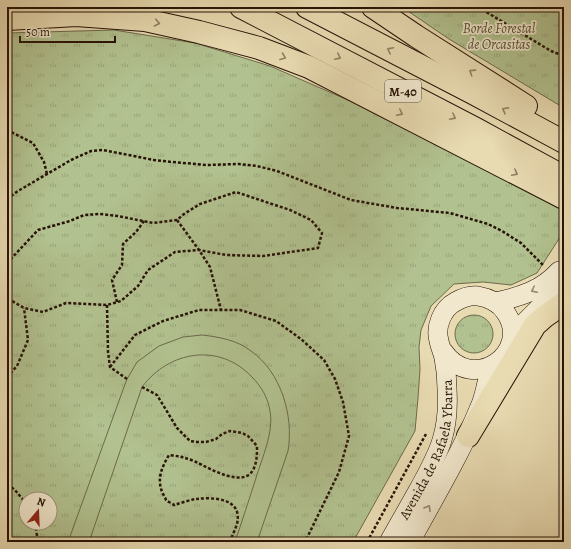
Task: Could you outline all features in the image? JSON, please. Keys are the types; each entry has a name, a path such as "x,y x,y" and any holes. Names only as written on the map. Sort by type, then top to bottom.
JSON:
{"highway":[{"name":"M-40","path":"241,7 476,129 564,177"},
{"name":"M-40","path":"307,7 564,142"},
{"path":"373,7 564,131"},
{"path":"7,19 76,15 145,20 199,32 258,48 309,67 564,198"},
{"path":"468,436 535,325 544,317 558,300"}],"main road":[{"name":"Avenida de Rafaela Ybarra","path":"555,266 546,283 537,289 514,298 495,302 485,297 474,296 454,302 440,319 438,330 439,341 448,359 462,368 477,370 492,366 504,356 511,340 529,316 558,300 559,282 564,272"},
{"path":"495,302 506,312 509,318 512,333 511,340"},
{"name":"Avenida de Rafaela Ybarra","path":"389,542 431,468 442,440 447,414 448,389 443,351"},
{"name":"Avenida de Rafaela Ybarra","path":"410,542 468,436 482,402 492,366"}],"path":[{"path":"478,7 551,51 564,56"},
{"path":"7,130 33,143 44,162 47,174"},
{"path":"7,199 71,160 91,151 103,150 172,162 207,165 239,164 257,166 276,171 351,200 397,208 450,213 488,224 502,231 555,266"},
{"path":"7,263 38,230 70,221 84,215 118,216 153,223 176,220 200,204 236,192 290,210 311,220 322,233 318,248 263,256 226,255 199,250 175,252 148,270 138,286 122,301 107,305 66,303 43,312 24,308 7,298"},
{"path":"176,220 210,267 221,310"},
{"path":"117,302 112,280 122,265 123,244 136,232 144,221"},
{"path":"107,305 108,352 110,367 127,379"},
{"path":"7,377 16,366 28,340 24,308"},
{"path":"110,367 136,335 163,321 199,310 240,310 276,321 301,339 324,360 335,379 343,402 350,436 339,472 305,542"},
{"path":"142,387 157,395 177,428 190,440 206,442 216,439 222,434 230,431 242,433 248,436 257,446 256,459 253,469 248,474 239,478 219,473 186,458 169,455 160,474 159,480 162,491 166,499 174,505 194,499 211,498 226,501 232,505 237,513 237,524 230,542"},
{"path":"367,542 427,432"},
{"path":"7,485 18,494"},
{"path":"36,531 38,542"}],"green space":[{"name":"Borde Forestal de Orcasitas","path":"402,7 564,7 564,108 449,39"},
{"path":"114,30 195,43 270,66 350,101 564,209 564,231 537,273 511,285 483,282 454,284 431,306 421,330 419,347 420,369 415,431 353,542 7,542 7,33"},
{"path":"470,315 478,315 488,320 492,327 492,341 488,348 478,353 470,353 460,348 458,345 455,338 455,330 460,320 463,318"},
{"path":"202,335 234,342 251,351 270,371 283,396 287,410 289,424 288,451 257,542 235,542 267,445 271,419 268,401 258,384 239,366 225,359 210,355 195,355 166,365 153,375 142,387 89,542 68,542 127,379 137,362 159,346 183,337"}]}
